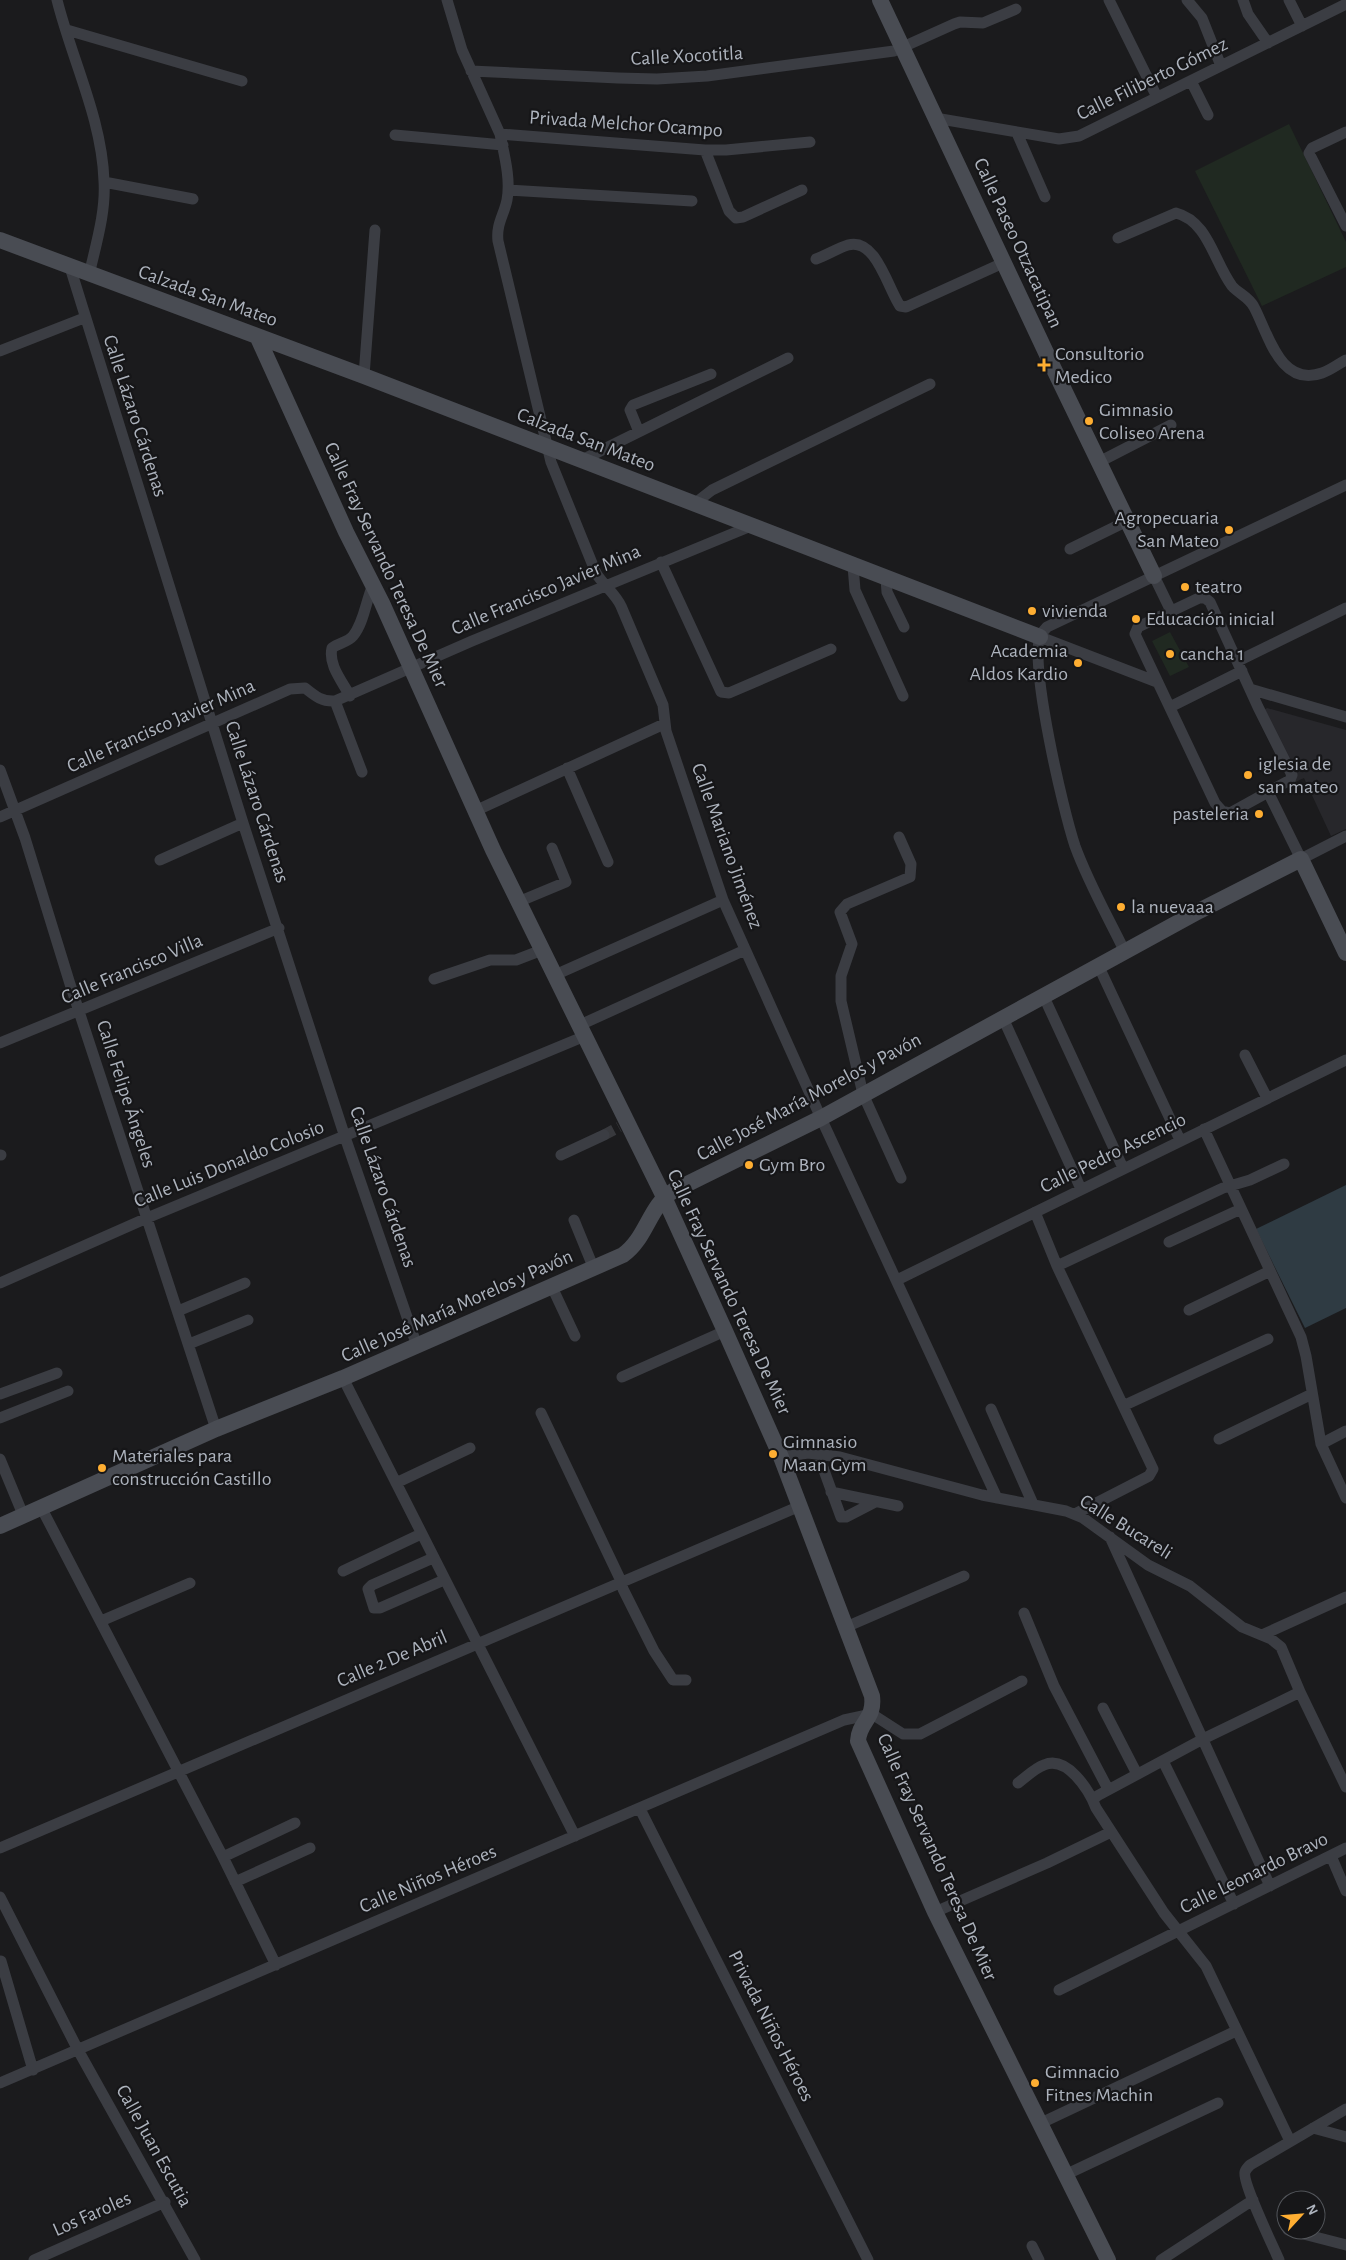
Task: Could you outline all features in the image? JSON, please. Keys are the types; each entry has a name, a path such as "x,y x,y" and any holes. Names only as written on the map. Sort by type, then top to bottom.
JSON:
{"main road":[{"name":"Calle Paseo Otzacatipan","path":"878,0 903,48 1003,263 1154,576"},
{"name":"Calzada San Mateo","path":"0,240 89,275 364,376 1040,637"},
{"name":"Calle Fray Servando Teresa De Mier","path":"258,338 346,532 374,585 474,811 582,1031 623,1125 664,1197 726,1331 782,1458 872,1696 872,1714 858,1734 858,1741 935,1912 1064,2175 1108,2260"},
{"name":"Calle José María Morelos y Pavón","path":"0,1526 42,1509 216,1430 343,1378 623,1255 636,1244 664,1197 821,1118 1003,1018 1099,968 1224,898 1301,859"},
{"path":"1301,859 1345,950"}],"street":[{"path":"57,0 95,125 104,182 103,209 89,275"},
{"name":"Calle Mariano Jiménez","path":"446,0 462,50 500,134 503,146 508,190 505,208 498,225 498,241 556,475 596,573 612,590 621,606 663,704 664,724 692,804 707,857 723,900 821,1118 997,1498"},
{"path":"1109,0 1157,97"},
{"path":"1187,0 1202,18 1222,66"},
{"path":"1243,0 1248,14 1268,43"},
{"path":"1289,0 1302,26"},
{"name":"Calle Filiberto Gómez","path":"935,118 1059,139 1078,136 1302,26 1340,4"},
{"name":"Calle Xocotitla","path":"471,71 618,78 679,78 816,63 889,52 903,48 954,24 960,22 983,23 1016,9"},
{"path":"67,30 242,81"},
{"path":"1191,80 1208,115"},
{"path":"1346,132 1312,148 1310,151 1346,226"},
{"path":"1017,133 1045,197"},
{"name":"Privada Melchor Ocampo","path":"500,134 704,150 726,150 810,142"},
{"path":"395,135 503,146"},
{"path":"704,150 729,211 736,218 743,217 802,190"},
{"path":"104,182 193,199"},
{"path":"508,190 692,201"},
{"path":"1118,238 1176,213 1187,216 1198,226 1233,286 1250,300 1275,352 1287,367 1295,372 1314,375 1322,373 1346,360"},
{"path":"364,376 375,230"},
{"path":"816,259 850,244 866,247 875,258 895,299 900,306 906,307 1003,263"},
{"name":"Calle Lázaro Cárdenas","path":"70,267 84,318 243,823 417,1346"},
{"path":"0,352 84,318"},
{"path":"582,460 788,358"},
{"path":"639,432 630,410 633,405 711,374"},
{"path":"694,504 712,490 930,384"},
{"path":"1099,462 1171,425"},
{"path":"1125,952 1088,876 1070,829 1044,704 1039,668 1040,637 1047,627 1346,484"},
{"path":"1070,549 1127,522"},
{"name":"Calle Francisco Javier Mina","path":"0,817 290,690 305,688 317,698 326,702 350,696 660,562 751,526"},
{"path":"660,562 721,692 729,693 831,649"},
{"path":"853,566 854,590 903,696"},
{"name":"Calle Paseo Otzacatipan","path":"1154,576 1172,611"},
{"path":"886,579 887,592 904,627"},
{"path":"350,696 332,664 332,648 353,636 374,585"},
{"path":"1199,598 1207,599 1240,666 1292,774 1290,780 1233,812 1226,812 1219,808 1157,682 1135,631 1138,627 1199,598"},
{"path":"1170,707 1346,608"},
{"name":"Calzada San Mateo","path":"1040,637 1157,682"},
{"path":"1250,689 1346,717"},
{"path":"335,701 362,772"},
{"path":"474,811 664,724"},
{"path":"567,768 608,862"},
{"name":"Calle Felipe Ángeles","path":"0,770 15,810 216,1430"},
{"path":"1268,792 1301,859"},
{"path":"160,860 243,823"},
{"name":"Calle José María Morelos y Pavón","path":"1301,859 1346,836"},
{"path":"899,837 911,864 910,877 846,904 840,912 852,944 841,976 841,1001 863,1094 901,1178"},
{"path":"518,902 566,882 552,848"},
{"path":"554,976 723,900"},
{"name":"Calle Francisco Villa","path":"0,1043 79,1012 278,928"},
{"path":"434,979 490,960 516,960 542,950"},
{"name":"Calle Luis Donaldo Colosio","path":"0,1283 147,1218 346,1137 582,1031 745,950"},
{"path":"1099,968 1180,1140"},
{"path":"1044,996 1123,1168"},
{"path":"1003,1018 1081,1189"},
{"path":"1245,1055 1266,1098"},
{"name":"Calle Pedro Ascencio","path":"896,1280 1346,1060"},
{"path":"1204,1129 1301,1337 1321,1444 1342,1482 1346,1498"},
{"path":"561,1155 604,1135"},
{"path":"1056,1266 1230,1186 1250,1180 1284,1164"},
{"path":"1169,1242 1241,1209"},
{"path":"1035,1212 1056,1266 1124,1405 1152,1465 1153,1472 1149,1476 1075,1514"},
{"path":"574,1220 594,1269"},
{"path":"1189,1310 1270,1271"},
{"path":"178,1311 245,1283"},
{"path":"552,1287 575,1336"},
{"path":"189,1344 248,1320"},
{"path":"622,1377 726,1331"},
{"path":"1124,1405 1268,1339"},
{"path":"0,1394 57,1373"},
{"path":"343,1378 575,1836"},
{"path":"0,1418 68,1391"},
{"path":"1219,1439 1312,1394"},
{"path":"991,1409 1033,1504"},
{"path":"541,1414 622,1581 623,1589 667,1674 673,1680 686,1680"},
{"path":"1321,1444 1346,1431"},
{"path":"396,1483 470,1448"},
{"name":"Calle Bucareli","path":"782,1458 808,1453 840,1457 997,1498 1075,1514 1148,1565 1190,1586 1236,1623 1262,1635 1281,1647 1300,1692 1346,1787"},
{"path":"818,1454 839,1513 843,1517 876,1502"},
{"path":"0,1458 24,1517"},
{"path":"831,1492 898,1506"},
{"name":"Calle 2 De Abril","path":"0,1848 800,1506"},
{"path":"42,1509 236,1882 276,1965"},
{"path":"343,1571 421,1534"},
{"path":"1109,1536 1270,1886"},
{"path":"433,1558 372,1585 368,1589 368,1593 374,1608 380,1608 444,1580"},
{"path":"846,1627 964,1576"},
{"path":"101,1621 190,1583"},
{"path":"1262,1635 1346,1597"},
{"path":"1024,1613 1054,1686 1108,1789"},
{"path":"872,1714 903,1734 920,1734 1022,1681"},
{"path":"1094,1800 1108,1789 1203,1739 1300,1692"},
{"path":"1103,1708 1137,1774"},
{"name":"Calle Niños Héroes","path":"0,2084 640,1809 804,1736 844,1720 872,1714"},
{"path":"1163,1761 1234,1904"},
{"path":"1018,1783 1042,1765 1054,1762 1070,1769 1094,1800 1096,1808 1111,1832 1178,1932 1206,1966 1290,2141"},
{"name":"Privada Niños Héroes","path":"640,1809 868,2260"},
{"path":"223,1857 295,1823"},
{"path":"935,1912 1047,1863 1111,1832"},
{"path":"236,1882 310,1848"},
{"name":"Calle Leonardo Bravo","path":"1058,1990 1346,1848"},
{"path":"1331,1856 1346,1891"},
{"name":"Calle Juan Escutia","path":"0,1897 78,2050 165,2202 195,2260"},
{"path":"1,1961 33,2070"},
{"path":"1039,2124 1236,2031"},
{"path":"1064,2175 1218,2103"},
{"path":"1279,2260 1245,2179 1248,2167 1346,2109"},
{"path":"1313,2128 1346,2136"},
{"path":"1161,2260 1253,2200"},
{"name":"Los Faroles","path":"34,2260 165,2202"},
{"path":"1266,2228 1276,2229"},
{"path":"1326,2240 1346,2245"},
{"path":"1032,2246 1039,2260"}],"shaded area":[{"path":"1289,124 1346,242 1346,267 1262,306 1195,171"},
{"name":"cancha 1","path":"1170,632 1189,667 1170,676 1152,641"},
{"path":"1267,708 1346,730 1346,829 1331,836 1304,778 1295,782 1259,713"},
{"path":"1346,1185 1346,1308 1305,1328 1256,1229"}],"tunnel":[{"path":"604,1135 619,1127"}],"place":[{"name":"Consultorio Medico","path":"1044,365"},
{"name":"Gimnasio Coliseo Arena","path":"1089,421"},
{"name":"Agropecuaria San Mateo","path":"1229,530"},
{"name":"teatro","path":"1185,587"},
{"name":"vivienda","path":"1032,611"},
{"name":"Educación inicial","path":"1136,619"},
{"name":"cancha 1","path":"1170,654"},
{"name":"Academia Aldos Kardio","path":"1078,663"},
{"name":"iglesia de san mateo","path":"1248,775"},
{"name":"pasteleria","path":"1259,814"},
{"name":"la nuevaaa","path":"1121,907"},
{"name":"Gym Bro","path":"749,1165"},
{"name":"Gimnasio Maan Gym","path":"773,1454"},
{"name":"Materiales para construcción Castillo","path":"102,1468"},
{"name":"Gimnacio Fitnes Machin","path":"1035,2083"}]}
